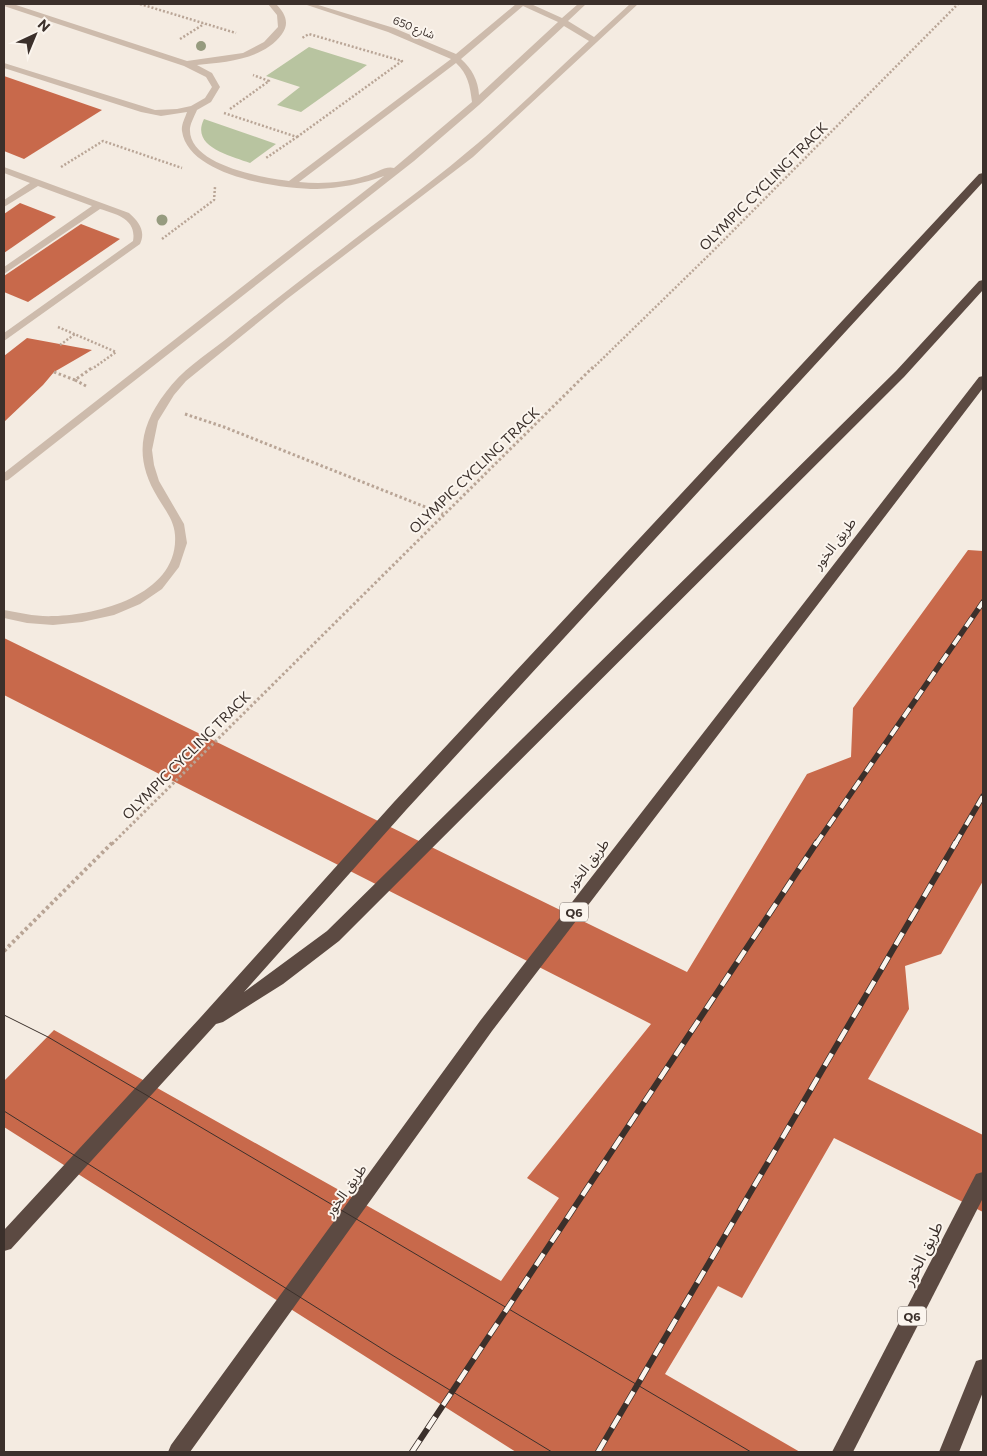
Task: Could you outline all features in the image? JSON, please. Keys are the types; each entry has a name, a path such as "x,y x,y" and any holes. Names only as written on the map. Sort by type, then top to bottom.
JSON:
{"highway":[{"path":"4,1243 206,1023 400,806 983,176"},
{"path":"206,1023 252,996 295,967 334,936 900,374 983,283"},
{"name":"طريق الخور","path":"178,1452 486,1026 983,380"},
{"name":"طريق الخور","path":"842,1452 983,1180"},
{"path":"949,1452 983,1368"}],"street":[{"path":"4,65 138,109 160,113 193,108 206,102 213,95 216,87 211,76 203,70 6,4"},
{"path":"187,64 230,59 255,51 272,40 281,30 283,21 280,11 272,4"},
{"name":"شارع 650","path":"311,5 334,4"},
{"path":"290,185 457,58 520,4"},
{"path":"525,4 562,22 594,41"},
{"path":"4,478 411,159 476,103 582,4"},
{"path":"4,614 20,619 49,621 80,620 129,604 145,595 167,576 178,556 181,529 177,518 156,484 150,467 146,445 151,422 168,394 182,379 284,297 470,155 504,126 634,4"},
{"name":"شارع 650","path":"311,5 391,30 457,58 465,67 474,83 476,103"},
{"path":"193,108 185,125 185,135 190,147 198,155 231,171 273,183 318,186 363,180 386,172 411,159"},
{"path":"4,170 126,216 136,224 140,234 137,242 5,336"},
{"path":"4,204 37,182"},
{"path":"4,271 99,205"}],"path":[{"path":"140,4 242,35 292,44 309,34 402,61 297,137"},
{"name":"OLYMPIC CYCLING TRACK","path":"4,950 443,514 712,252 958,4"},
{"path":"224,113 269,81 250,74 230,59"},
{"path":"37,182 103,140 187,170"},
{"path":"34,316 116,352 74,380"},
{"path":"60,345 74,334"},
{"path":"54,372 109,396"},
{"path":"224,427 443,514"}],"green space":[{"path":"309,47 367,65 301,112 277,105 300,87 266,76"},
{"path":"204,119 276,144 250,163 223,153 207,143 201,129"}],"building":[{"path":"4,76 102,110 24,159 4,151"},
{"path":"20,203 56,217 4,253 4,214"},
{"path":"81,224 120,239 28,302 4,292 4,276"},
{"path":"27,338 92,350 54,372 4,422 4,356"},
{"path":"968,550 983,551 983,881 941,954 905,966 909,1009 868,1079 983,1135 983,1212 834,1138 742,1298 718,1286 665,1374 800,1452 516,1452 4,1127 4,1081 54,1030 501,1281 559,1198 527,1178 651,1024 4,695 4,638 687,972 807,774 851,757 853,708"}],"tram line":[{"path":"4,1015 48,1037 751,1452"},
{"path":"4,1111 392,1355 552,1452"}],"railway":[{"path":"816,844 983,602"},
{"path":"955,844 983,796"},
{"path":"412,1452 817,842"},
{"path":"598,1452 956,842"}]}
